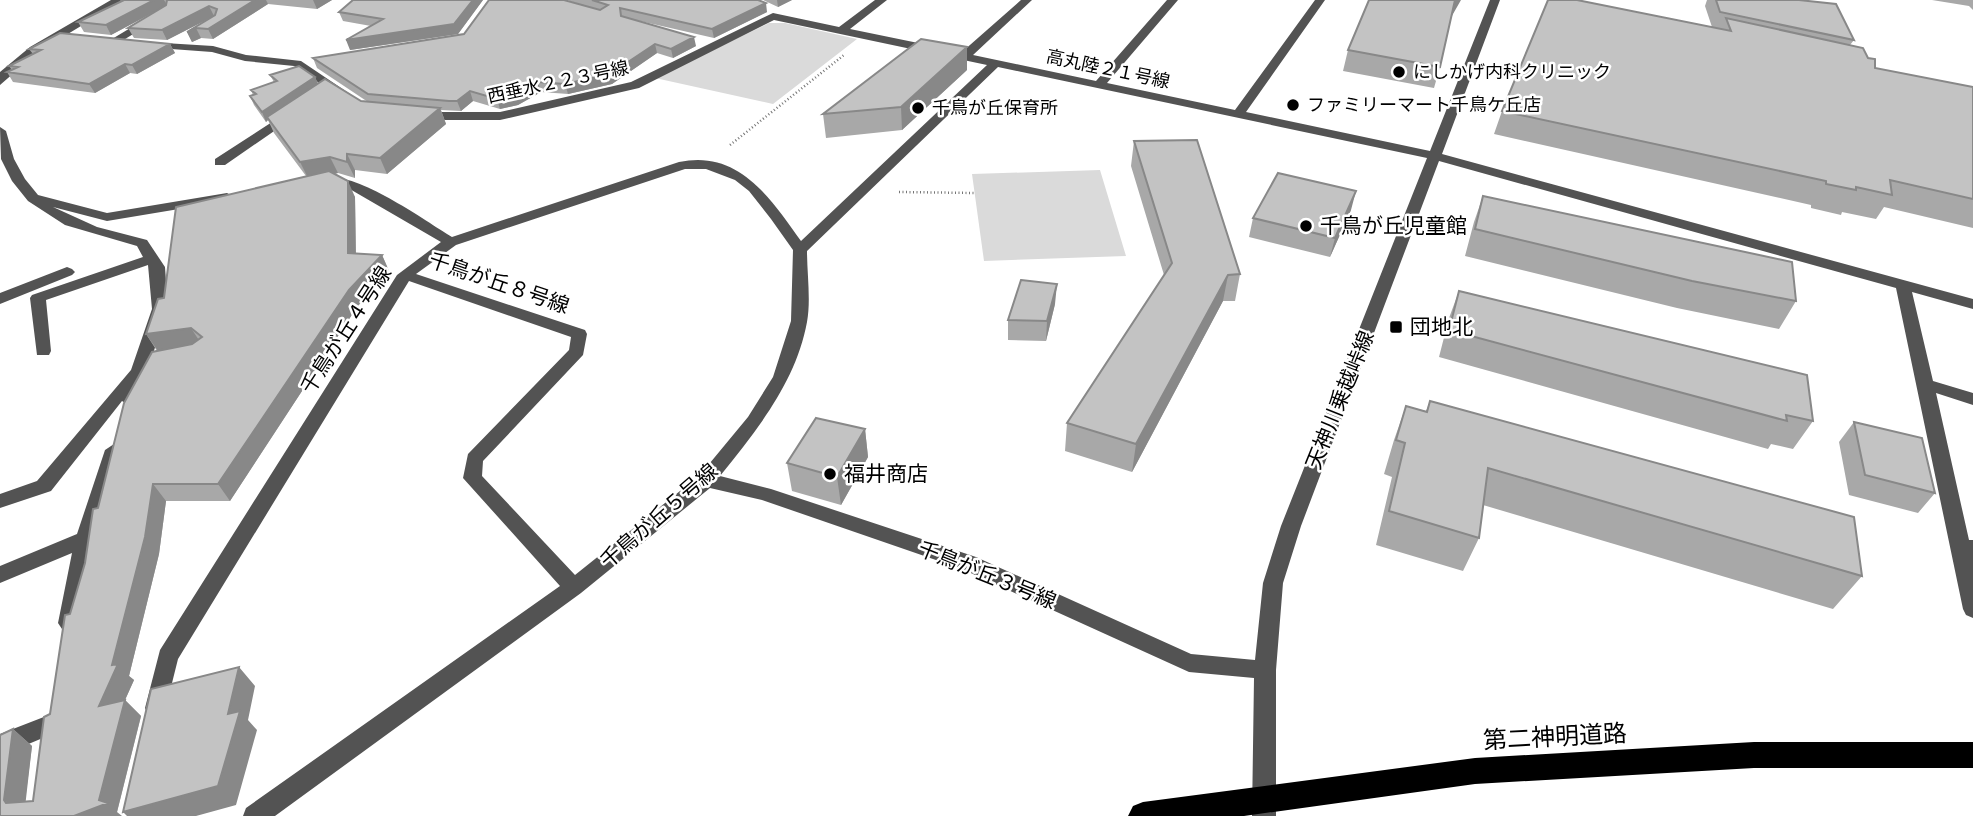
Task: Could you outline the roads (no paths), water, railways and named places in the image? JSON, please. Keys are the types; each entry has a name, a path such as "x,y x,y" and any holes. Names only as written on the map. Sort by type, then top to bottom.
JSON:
{"highway":[{"name":"第二神明道路","path":"1143,816 1475,771 1754,755 1973,755"}],"street":[{"path":"0,81 2,75 30,52 119,0"},
{"name":"西垂水２２３号線","path":"405,115 453,118 500,116 635,85 715,45 772,12 782,0"},
{"path":"842,30 882,0"},
{"path":"965,57 1027,0"},
{"path":"1099,85 1173,0"},
{"path":"1238,114 1320,0"},
{"name":"天神川乗越峠線","path":"1264,816 1265,670 1273,583 1291,526 1496,0"},
{"name":"高丸陸２１号線","path":"759,4 772,12 842,30 1436,156 1973,304"},
{"path":"113,41 166,11"},
{"path":"170,47 193,34"},
{"path":"58,35 85,38"},
{"path":"690,38 715,45"},
{"path":"99,40 213,49 246,58 297,63 321,60"},
{"path":"297,63 326,90 359,104"},
{"path":"800,250 996,63"},
{"path":"220,162 298,109"},
{"path":"0,131 12,174 30,197 51,214 89,230 142,243 156,267 160,309 85,539 65,646"},
{"name":"千鳥が丘４号線","path":"153,723 169,657 405,275 451,242 684,165 707,162 734,171 750,182 800,250"},
{"path":"309,183 338,180 353,185 451,242"},
{"path":"30,197 107,217 242,194"},
{"name":"千鳥が丘５号線","path":"255,816 574,587 707,480 754,421 781,377 799,321 800,250"},
{"path":"43,351 38,298 152,259"},
{"path":"0,299 67,272"},
{"name":"千鳥が丘８号線","path":"405,275 579,334 577,351 474,459 472,478 574,587"},
{"path":"1903,285 1924,384 1967,547 1973,609"},
{"path":"0,501 44,486 142,365 166,360"},
{"path":"1924,384 1973,399"},
{"name":"千鳥が丘３号線","path":"707,480 764,494 969,563 1189,663 1265,670"},
{"path":"0,575 85,539"},
{"path":"0,745 50,719 46,751"}],"place":[{"name":"にしかげ内科クリニック","path":"1399,72"},
{"name":"ファミリーマート千鳥ケ丘店","path":"1293,105"},
{"name":"千鳥が丘保育所","path":"918,108"},
{"name":"千鳥が丘児童館","path":"1306,226"},
{"name":"団地北","path":"1396,327"},
{"name":"福井商店","path":"830,474"}]}
